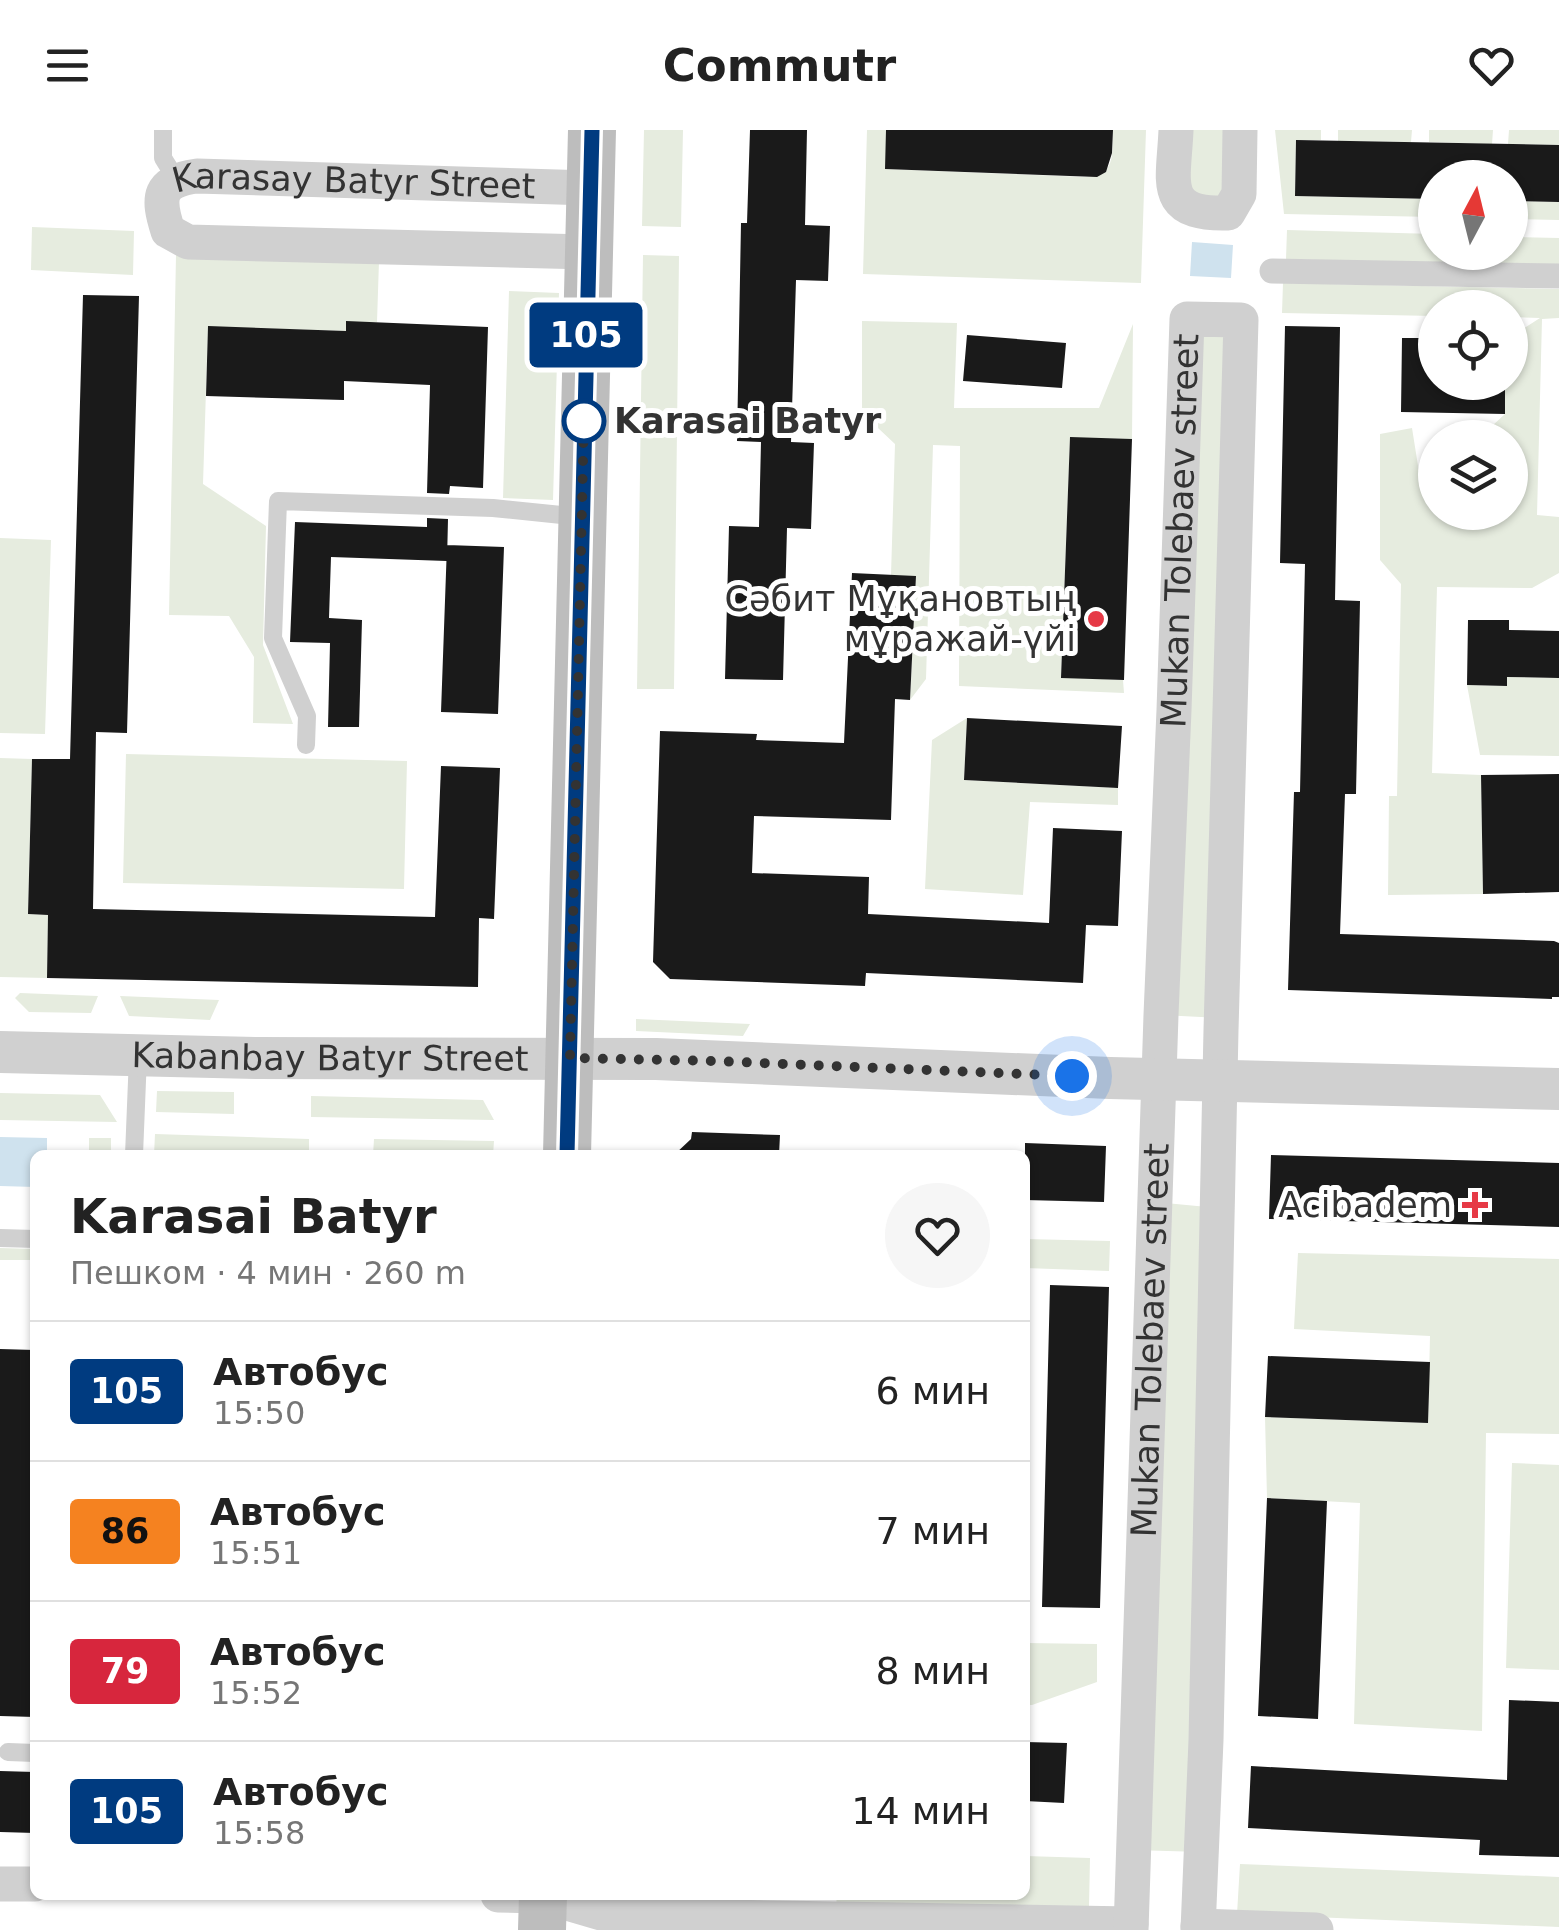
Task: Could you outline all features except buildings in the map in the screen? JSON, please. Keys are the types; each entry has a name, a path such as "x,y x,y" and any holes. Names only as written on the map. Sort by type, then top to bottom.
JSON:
{"main road":[{"path":"567,1150 592,130"},
{"path":"542,1930 544,1900"}],"street":[{"path":"1176,130 1174,189 1181,203 1199,214 1228,213 1239,194 1240,130"},
{"name":"Karasay Batyr Street","path":"588,252 188,242 168,231 160,207 165,190 176,179 197,176 590,188"},
{"path":"1272,270 1559,276"},
{"name":"Mukan Tolebaev street","path":"1131,1927 1187,318 1241,320 1198,1928"},
{"name":"Kabanbay Batyr Street","path":"0,1052 425,1060 570,1058 1559,1089"},
{"path":"0,1884 30,1884"},
{"path":"560,1900 608,1915 746,1906 1131,1927"},
{"path":"1198,1928 1316,1930"}],"lane":[{"path":"162,130 162,158 176,179"},
{"path":"306,745 307,716 273,638 278,501 493,508 582,517"},
{"path":"134,1150 138,1055"},
{"path":"0,1238 30,1239"},
{"path":"8,1752 30,1752"}],"shaded area":[{"path":"644,130 683,130 681,227 642,226"},
{"path":"867,130 886,130 886,169 1086,177 1103,173 1107,168 1113,130 1146,130 1141,283 863,274"},
{"path":"1187,130 1234,130 1226,202 1196,203 1185,185"},
{"path":"1275,130 1321,130 1321,140 1296,140 1295,196 1418,199 1418,217 1284,214"},
{"path":"1338,130 1412,130 1411,142 1338,141"},
{"path":"1429,130 1493,130 1492,144 1429,142"},
{"path":"1509,130 1559,130 1559,145 1508,144"},
{"path":"1528,201 1559,202 1559,220 1528,219"},
{"path":"32,227 134,231 133,275 31,270"},
{"path":"1287,230 1418,234 1418,263 1286,259"},
{"path":"1528,237 1559,238 1559,267 1528,266"},
{"path":"176,255 379,261 377,322 346,322 346,331 208,327 203,484 266,526 263,645 293,724 253,723 254,657 229,616 169,615"},
{"path":"643,255 679,256 674,689 637,689"},
{"path":"1283,283 1559,289 1559,318 1542,319 1537,515 1559,517 1559,573 1532,588 1437,587 1432,773 1481,775 1483,894 1388,895 1389,796 1397,796 1401,584 1380,560 1380,434 1412,428 1418,466 1418,530 1528,530 1528,420 1498,420 1505,414 1505,400 1528,400 1528,326 1540,318 1528,318 1528,290 1418,290 1418,316 1282,313"},
{"path":"509,291 559,293 553,500 503,498"},
{"path":"862,321 957,323 954,408 1099,408 1133,324 1132,439 1070,438 1061,677 1123,680 1124,693 959,686 960,446 933,445 926,679 910,700 916,577 891,575 895,444 862,413"},
{"path":"1186,331 1241,335 1221,1018 1161,1015"},
{"path":"0,538 51,540 45,734 0,733"},
{"path":"1507,677 1559,678 1559,756 1480,755 1467,685 1506,686"},
{"path":"967,718 964,780 1118,788 1118,805 1030,802 1023,895 925,889 932,740"},
{"path":"126,754 407,761 404,889 123,883"},
{"path":"0,758 32,759 28,914 48,915 47,978 0,977"},
{"path":"20,993 98,996 91,1013 29,1012 15,998"},
{"path":"120,996 219,1000 210,1020 129,1016"},
{"path":"636,1019 750,1024 743,1036 636,1031"},
{"path":"157,1091 234,1092 234,1114 156,1112"},
{"path":"0,1093 100,1095 117,1122 0,1120"},
{"path":"311,1096 483,1100 494,1120 311,1117"},
{"path":"155,1134 309,1139 309,1150 154,1150"},
{"path":"89,1138 111,1138 111,1150 89,1150"},
{"path":"374,1139 494,1141 493,1150 373,1150"},
{"path":"1155,1202 1218,1208 1201,1852 1134,1850"},
{"path":"1030,1239 1110,1241 1109,1271 1030,1268"},
{"path":"0,1248 30,1249 30,1260 0,1260"},
{"path":"1298,1253 1559,1259 1559,1434 1486,1433 1482,1731 1354,1724 1360,1503 1267,1498 1265,1417 1428,1423 1430,1336 1294,1329"},
{"path":"1512,1463 1559,1465 1559,1670 1506,1668"},
{"path":"1030,1643 1097,1644 1097,1682 1032,1705"},
{"path":"1030,1856 1090,1858 1089,1907 836,1906 837,1900 1030,1900"},
{"path":"1240,1864 1559,1877 1559,1927 1237,1914"}],"water":[{"path":"1192,242 1233,245 1231,278 1190,276"},
{"path":"0,1137 47,1138 47,1150 30,1150 30,1187 0,1186"}],"bus line":[{"name":"105","path":"567,1150 592,130"}],"place":[{"name":"Karasai Batyr","path":"584,421"},
{"name":"Сәбит Мұқановтың мұражай-үйі","path":"1096,619"},
{"name":"Acibadem","path":"1475,1205"}],"route":[{"path":"584,421 584,414 570,1058 1072,1076"}]}
